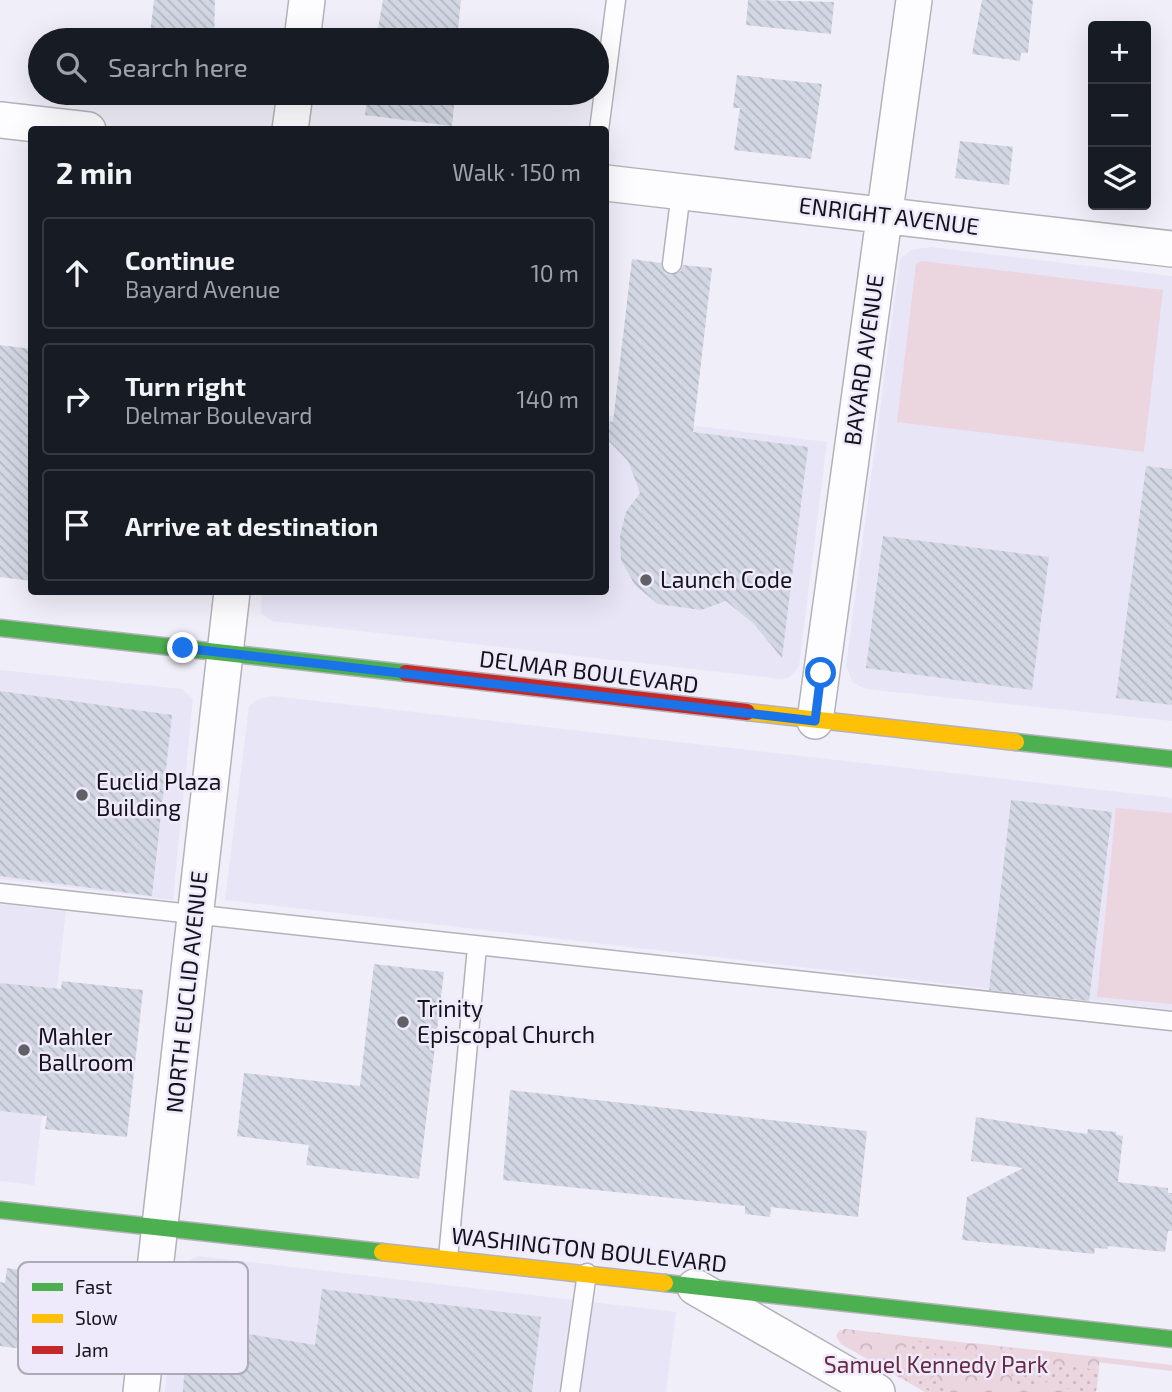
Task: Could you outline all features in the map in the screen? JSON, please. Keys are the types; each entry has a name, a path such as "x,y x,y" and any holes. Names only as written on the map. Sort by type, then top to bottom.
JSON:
{"street":[{"path":"304,28 307,0"},
{"name":"BAYARD AVENUE","path":"815,721 914,0"},
{"path":"291,126 293,105"},
{"path":"0,120 53,126"},
{"name":"ENRIGHT AVENUE","path":"609,183 1172,249"},
{"name":"NORTH EUCLID AVENUE","path":"156,1262 232,595"},
{"name":"DELMAR BOULEVARD","path":"0,628 1172,759"},
{"name":"WASHINGTON BOULEVARD","path":"0,1210 1172,1339"},
{"path":"690,1284 877,1392"},
{"name":"NORTH EUCLID AVENUE","path":"141,1392 143,1374"}],"lane":[{"path":"609,51 616,0"},
{"path":"599,126 601,105"},
{"path":"672,264 681,192"},
{"path":"0,893 1172,1021"},
{"path":"448,1258 477,947"},
{"path":"570,1392 587,1273"}],"shaded area":[{"path":"931,247 1172,276 1172,721 866,689 853,683 846,666 900,259 911,250"},
{"path":"609,415 827,442 799,666 790,677 781,679 272,621 261,613 262,595 609,595"},
{"name":"Euclid Plaza Building","path":"0,670 182,689 193,699 173,900 0,879"},
{"path":"273,696 1172,798 1172,1010 225,900 249,706 258,699"},
{"path":"0,904 66,911 34,1185 0,1181"},
{"path":"198,1256 676,1312 666,1392 165,1392 167,1374 248,1374 248,1262 188,1261"}],"green space":[{"path":"922,261 1163,290 1144,452 897,422 916,264"},
{"path":"1116,808 1172,813 1172,1004 1097,997"},
{"name":"Samuel Kennedy Park","path":"845,1329 1100,1358 1096,1392 925,1392 841,1344 836,1336 839,1331"},
{"path":"909,1340 952,1344 958,1353 940,1362 929,1350 904,1351"},
{"path":"972,1343 1172,1365 1172,1371 971,1347"},
{"path":"972,1355 1099,1370 1096,1392 1074,1392 1050,1381 1035,1391 1026,1381 1018,1386 1004,1362 971,1376 962,1361"},
{"path":"901,1364 915,1380 928,1381 936,1374 947,1392 931,1392 902,1376"}],"building":[{"path":"154,0 215,0 214,28 151,28"},
{"path":"383,0 461,0 458,28 378,28"},
{"path":"748,0 834,2 831,34 746,25"},
{"path":"982,0 1033,0 1028,53 1021,53 1020,61 972,54"},
{"path":"737,75 822,84 811,159 734,150 740,108 733,108"},
{"path":"366,105 454,105 452,126 365,115"},
{"path":"960,141 1013,147 1009,185 955,178"},
{"path":"632,259 661,263 665,273 671,275 681,271 683,265 712,268 693,432 808,447 782,658 753,623 726,601 701,610 658,604 635,585 621,560 620,536 626,512 640,493 628,461 609,441 609,421 613,422"},
{"path":"0,345 28,348 28,580 0,577"},
{"path":"1146,466 1172,469 1172,705 1116,698"},
{"path":"883,536 1049,557 1032,690 866,668"},
{"name":"Euclid Plaza Building","path":"0,691 172,715 152,896 0,876"},
{"path":"1011,800 1112,812 1089,1001 989,990"},
{"name":"Trinity Episcopal Church","path":"374,964 444,972 419,1179 306,1165 309,1145 237,1136 244,1073 360,1086"},
{"path":"62,981 143,990 127,1137 45,1129 47,1116 0,1111 0,983 61,989"},
{"path":"510,1090 867,1131 858,1217 771,1207 770,1217 745,1214 745,1206 503,1180"},
{"path":"976,1117 1087,1134 1088,1129 1116,1132 1116,1135 1123,1136 1118,1182 1168,1188 1168,1193 1172,1193 1172,1231 1168,1231 1165,1252 1108,1246 1108,1249 1095,1248 1094,1254 962,1240 967,1197 1023,1168 971,1161"},
{"path":"7,1268 18,1270 18,1348 0,1346 0,1282 5,1283"},
{"path":"322,1289 541,1317 532,1392 183,1392 184,1374 248,1374 248,1334 315,1345"}],"traffic: fast":[{"path":"0,628 406,673"},
{"path":"1016,742 1172,759"},
{"path":"0,1210 382,1252"},
{"path":"665,1283 1172,1339"}],"traffic: slow":[{"path":"747,712 1016,742"},
{"path":"382,1252 665,1283"}],"traffic: jam":[{"path":"406,673 747,712"}],"place":[{"name":"Launch Code","path":"646,580"},
{"name":"Euclid Plaza Building","path":"82,795"},
{"name":"Trinity Episcopal Church","path":"403,1022"},
{"name":"Mahler Ballroom","path":"24,1050"}],"route":[{"path":"183,648 815,721 821,673"}]}
